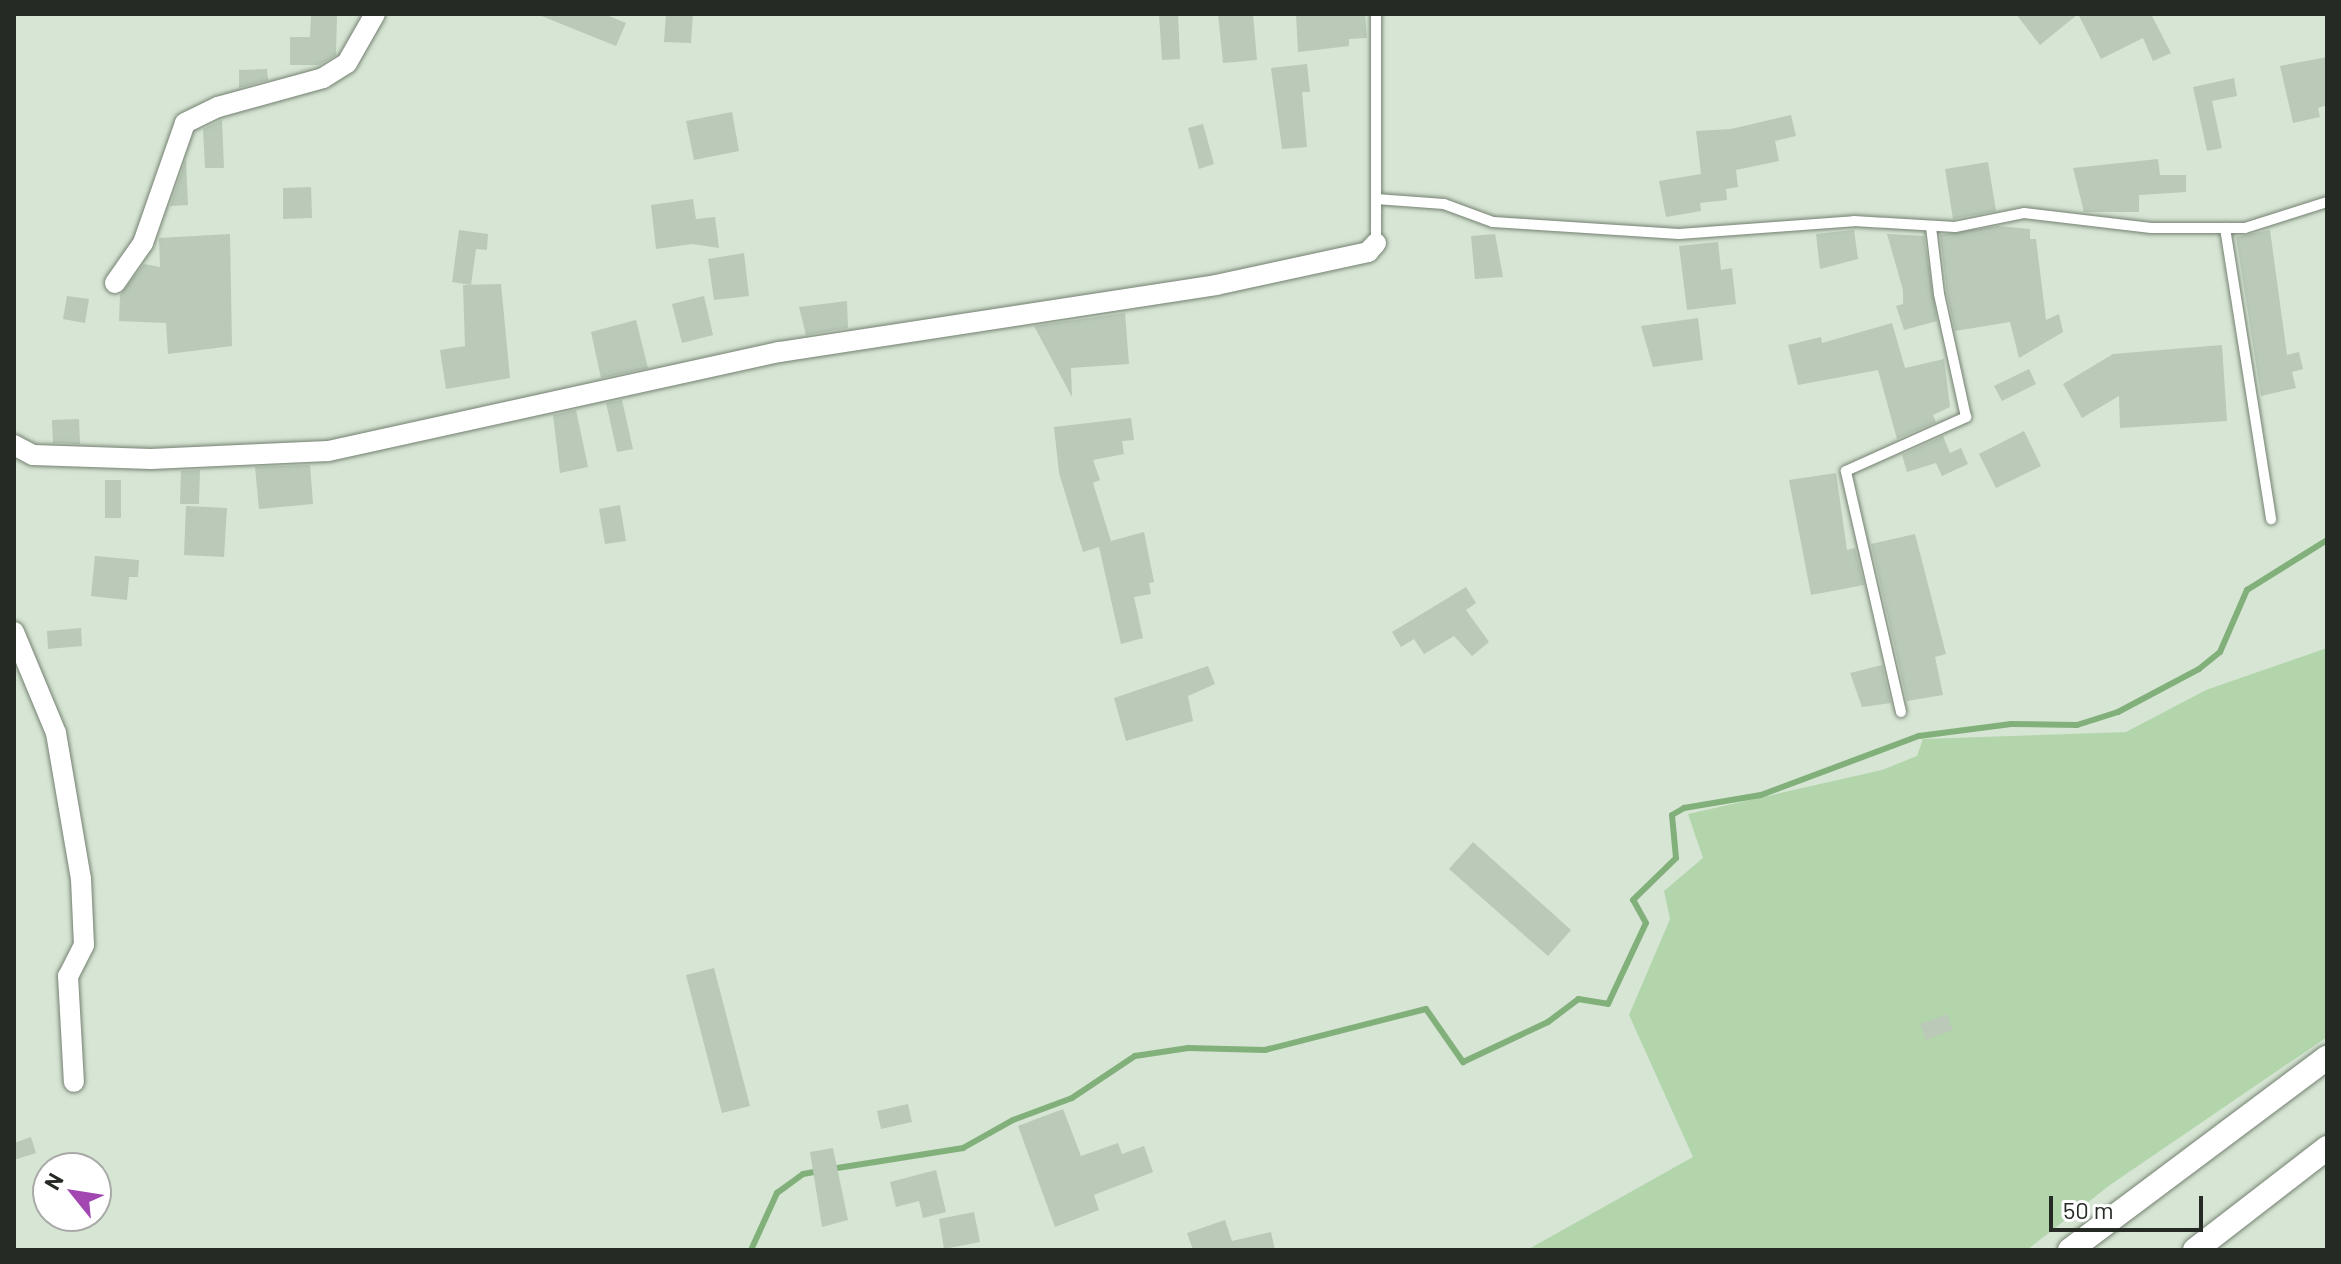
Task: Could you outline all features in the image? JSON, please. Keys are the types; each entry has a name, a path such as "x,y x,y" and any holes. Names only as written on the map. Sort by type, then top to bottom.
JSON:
{"street":[{"path":"115,283 143,243 185,123 218,107 323,78 347,63 375,14"},
{"path":"14,450 33,455 151,459 328,451 779,352 1216,285 1368,252 1376,243"},
{"path":"14,632 56,733 81,879 84,945 68,976 74,1082"},
{"path":"2070,1250 2327,1058"},
{"path":"2195,1250 2327,1148"}],"lane":[{"path":"1376,14 1376,243"},
{"path":"1376,199 1444,204 1493,222 1679,234 1854,221 1955,227 2024,213 2151,228 2245,228 2327,202"},
{"path":"1901,712 1846,471 1966,417 1939,294 1931,227"},
{"path":"2225,228 2271,519"}],"green space":[{"path":"2327,648 2327,1037 2110,1185 2027,1250 1527,1250 1693,1157 1629,1015 1670,919 1664,891 1703,858 1688,814 1882,770 1917,756 1923,739 2126,732 2206,690"}],"building":[{"path":"311,14 337,14 336,55 319,65 290,65 290,37 310,37"},
{"path":"604,14 626,23 616,46 539,15"},
{"path":"666,14 693,14 691,43 664,42"},
{"path":"1159,14 1178,14 1180,59 1162,60"},
{"path":"1218,14 1253,14 1257,60 1223,63"},
{"path":"1296,14 1365,14 1367,38 1349,39 1349,46 1298,52"},
{"path":"2016,14 2078,14 2040,45"},
{"path":"2078,14 2151,14 2171,53 2153,61 2143,38 2101,59"},
{"path":"2327,57 2327,105 2318,108 2320,117 2293,123 2280,66"},
{"path":"1307,64 1310,92 1302,92 1307,147 1282,149 1271,68"},
{"path":"267,69 268,80 239,88 239,70"},
{"path":"2234,78 2237,96 2212,101 2222,148 2207,151 2193,87"},
{"path":"732,112 739,151 694,160 686,121"},
{"path":"1791,115 1796,136 1775,141 1779,161 1736,170 1738,187 1726,189 1727,200 1700,203 1701,211 1666,217 1659,181 1701,174 1696,131 1731,129"},
{"path":"222,120 224,168 205,168 203,129"},
{"path":"1203,124 1214,164 1199,169 1188,128"},
{"path":"186,159 188,205 170,206"},
{"path":"2158,159 2160,175 2186,175 2186,192 2139,195 2139,212 2084,212 2073,168"},
{"path":"1988,162 1996,211 1953,219 1945,169"},
{"path":"311,187 312,218 283,219 283,188"},
{"path":"693,199 696,219 715,217 719,248 692,244 656,249 651,205"},
{"path":"1998,226 2030,229 2030,239 2036,239 2046,320 2059,314 2063,332 2019,358 2010,322 1955,331 1947,293 1940,235"},
{"path":"459,230 488,234 487,250 476,249 471,285 452,282"},
{"path":"1854,230 1858,259 1820,269 1816,234"},
{"path":"2270,230 2287,355 2299,352 2303,369 2292,372 2296,388 2261,396 2236,237"},
{"path":"230,234 232,346 168,354 166,323 119,321 120,295 144,264 160,267 159,238"},
{"path":"1495,234 1503,277 1475,279 1471,236"},
{"path":"1887,234 1924,236 1937,321 1904,330 1896,306 1903,304 1903,290"},
{"path":"1718,242 1721,270 1732,268 1736,304 1687,310 1679,246"},
{"path":"744,253 749,296 714,300 708,259"},
{"path":"501,284 510,378 446,389 440,350 465,346 463,285"},
{"path":"67,296 89,299 85,323 63,319"},
{"path":"704,296 713,335 682,343 672,304"},
{"path":"847,301 848,328 806,335 799,307"},
{"path":"1125,313 1129,364 1071,368 1072,397 1034,326"},
{"path":"1698,318 1703,360 1653,367 1641,326"},
{"path":"636,320 648,368 601,378 591,332"},
{"path":"1892,323 1905,368 1944,359 1950,407 1933,415 1936,422 1897,439 1878,370 1798,385 1788,345 1821,337 1822,343"},
{"path":"2222,345 2227,421 2120,428 2119,396 2082,418 2063,384 2113,354"},
{"path":"2029,369 2036,384 2002,401 1994,386"},
{"path":"622,400 633,449 617,452 606,403"},
{"path":"576,410 588,467 560,473 553,415"},
{"path":"1131,418 1134,440 1122,441 1124,454 1093,460 1100,480 1093,483 1111,541 1144,532 1154,582 1149,583 1151,594 1134,597 1143,638 1121,644 1099,547 1083,552 1059,473 1054,427"},
{"path":"79,419 80,444 53,443 52,420"},
{"path":"2024,431 2041,466 1996,488 1979,454"},
{"path":"1943,436 1950,453 1961,448 1968,464 1942,476 1936,463 1907,472 1902,455"},
{"path":"310,465 313,504 259,509 255,467"},
{"path":"200,470 199,504 180,504 181,471"},
{"path":"1836,473 1847,550 1855,548 1864,585 1811,595 1789,480"},
{"path":"105,480 121,480 121,518 105,518"},
{"path":"620,505 626,541 605,544 599,509"},
{"path":"186,506 227,508 224,557 184,555"},
{"path":"1915,534 1946,654 1935,657 1943,695 1907,701 1871,544"},
{"path":"95,556 139,560 138,577 129,577 127,600 91,596"},
{"path":"1466,587 1476,603 1466,610 1489,642 1472,656 1454,636 1424,654 1414,639 1401,647 1392,632"},
{"path":"81,628 82,646 48,649 47,631"},
{"path":"1882,665 1891,703 1862,707 1850,673"},
{"path":"1208,666 1215,684 1188,696 1193,721 1126,741 1114,698"},
{"path":"1473,842 1571,930 1548,956 1449,869"},
{"path":"714,968 750,1106 722,1113 686,975"},
{"path":"1947,1014 1953,1030 1926,1040 1920,1024"},
{"path":"908,1104 912,1122 881,1129 877,1111"},
{"path":"1063,1109 1081,1156 1118,1143 1122,1154 1144,1146 1153,1172 1094,1195 1099,1210 1055,1227 1018,1126"},
{"path":"31,1137 36,1152 14,1160 14,1143"},
{"path":"833,1148 848,1220 822,1227 810,1152"},
{"path":"936,1170 946,1212 923,1218 919,1201 896,1207 890,1182"},
{"path":"974,1212 980,1242 944,1249 939,1219"},
{"path":"1225,1220 1232,1241 1271,1232 1275,1250 1193,1250 1187,1233"}],"waterway":[{"path":"831,1169 963,1148 1013,1120 1072,1098 1135,1056 1188,1048 1265,1050 1426,1009 1463,1062 1548,1022 1578,999 1608,1004 1646,923 1633,900 1676,858 1672,815 1684,808 1761,795 1919,736 2011,724 2077,725 2118,712 2199,669 2220,652 2247,590 2327,540"},
{"path":"751,1250 777,1193 803,1174 820,1171"}]}
